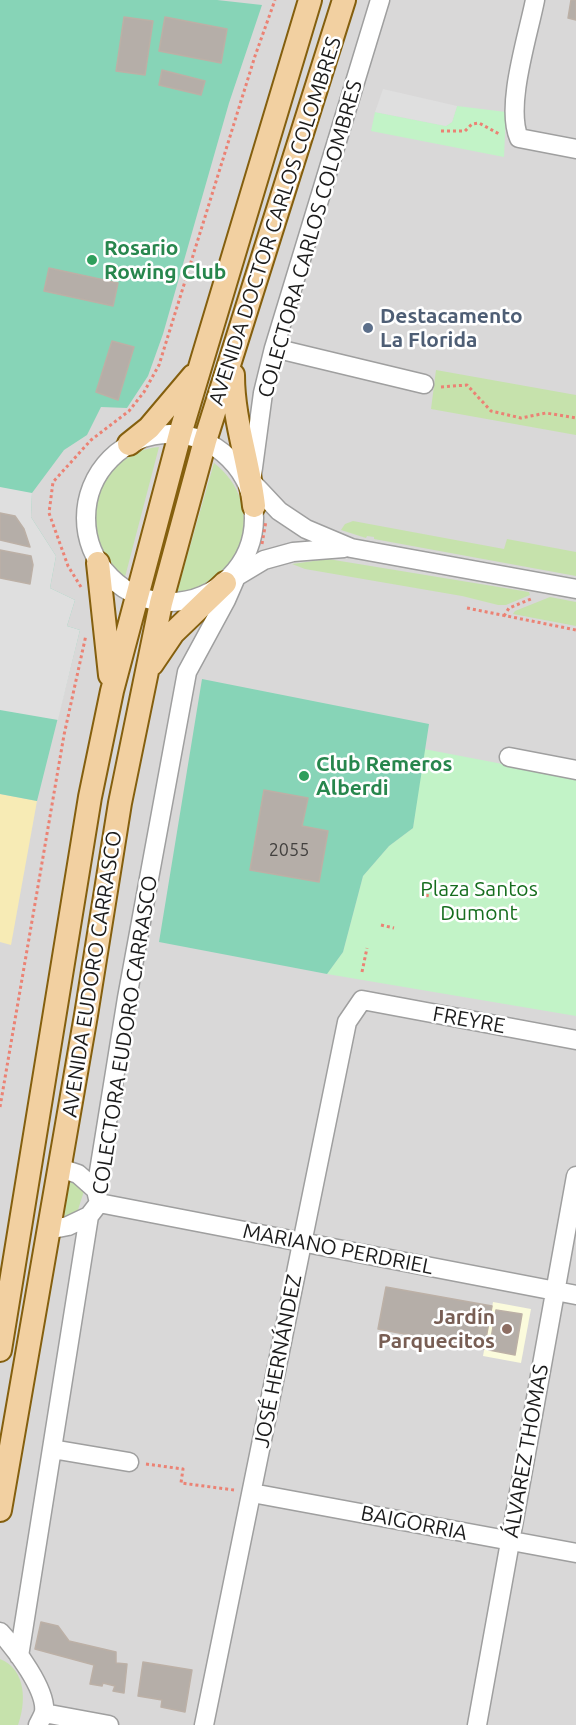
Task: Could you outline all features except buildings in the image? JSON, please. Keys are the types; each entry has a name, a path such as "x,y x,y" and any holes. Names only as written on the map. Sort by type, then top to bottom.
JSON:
{"main road":[{"name":"AVENIDA DOCTOR CARLOS COLOMBRES","path":"180,434 310,0"},
{"name":"AVENIDA DOCTOR CARLOS COLOMBRES","path":"205,441 344,0"},
{"path":"233,355 233,404 243,473 261,508"},
{"path":"129,444 149,428 200,368"},
{"name":"AVENIDA EUDORO CARRASCO","path":"0,1350 90,797 112,691 180,434"},
{"name":"AVENIDA EUDORO CARRASCO","path":"0,1510 60,1168 120,803 161,603 205,441"},
{"path":"98,563 112,691"},
{"path":"145,675 173,633 232,580"}],"street":[{"name":"COLECTORA CARLOS COLOMBRES","path":"243,473 274,348 380,0"},
{"path":"535,0 514,105 514,128 519,138 576,149"},
{"path":"274,348 424,384"},
{"path":"351,548 262,556 232,580 195,599 161,603 136,596 114,582 98,563 88,542 85,520 87,497 96,475 111,457 129,444 154,435 180,434 205,441 222,452 288,517 306,529 351,548 576,589"},
{"path":"232,580 253,534 261,508"},
{"name":"COLECTORA EUDORO CARRASCO","path":"19,1656 127,998 187,672 232,580 262,556"},
{"path":"509,757 576,770"},
{"name":"FREYRE","path":"362,1000 576,1040"},
{"name":"JOSÉ HERNÁNDEZ","path":"204,1725 347,1022 362,1000"},
{"name":"MARIANO PERDRIEL","path":"60,1168 78,1174 95,1203 576,1295"},
{"name":"ÁLVAREZ THOMAS","path":"477,1725 576,1176"},
{"path":"48,1230 69,1226 95,1203"},
{"path":"52,1449 129,1462"},
{"name":"BAIGORRIA","path":"252,1493 576,1553"},
{"path":"0,1632 19,1656 42,1694 41,1719 109,1725"}],"path":[{"path":"88,591 78,585 68,566 49,513 53,482 91,441 129,411 144,392 159,364 255,56 275,0"},
{"path":"441,131 465,132 472,124 479,123 502,135 519,138"},
{"path":"424,384 443,388 466,386 491,411 521,418 546,413 576,418"},
{"path":"261,508 262,556"},
{"path":"504,616 509,608 534,598 554,585"},
{"path":"467,608 576,630"},
{"path":"0,1107 62,746 88,624"},
{"path":"427,897 429,885"},
{"path":"381,925 394,928"},
{"path":"362,972 367,948"},
{"path":"129,1462 183,1469 181,1483 252,1493"}],"shaded area":[{"path":"0,0 576,0 576,1725 0,1725"},
{"path":"383,89 457,106 452,122 446,126 375,112"},
{"path":"0,487 32,493 31,517 56,556 50,588 75,600 67,626 80,630 58,720 0,710"},
{"name":"Jardín Parquecitos","path":"493,1302 531,1309 521,1363 483,1356"}],"green space":[{"name":"Rosario Rowing Club","path":"0,0 217,0 262,5 229,103 163,334 148,376 127,408 101,407 87,435 64,450 32,493 31,517 56,556 50,588 75,600 67,626 80,630 37,801 0,794"},
{"path":"457,106 506,112 504,157 371,131 375,112 446,126 452,122"},
{"path":"436,370 576,395 576,435 431,409"},
{"path":"159,447 125,577 108,560 97,540 93,520 95,499 103,480 116,464 135,453"},
{"path":"214,463 231,480 241,500 244,521 242,541 233,560 219,575 201,586 177,592"},
{"path":"353,521 504,549 507,539 576,552 576,576 374,539 374,537 367,536 366,538 341,530 345,524"},
{"path":"328,559 529,592 530,595 506,605 498,605 462,596 305,569 292,564"},
{"path":"550,597 576,602 576,626 513,614 515,611"},
{"name":"Club Remeros Alberdi","path":"202,679 429,724 413,828 389,846 363,876 343,952 327,974 159,942"},
{"name":"Plaza Santos Dumont","path":"424,749 576,778 576,1016 327,974 343,952 363,876 389,846 413,828"},
{"path":"70,1179 84,1191 77,1213 64,1218"},
{"path":"0,1659 9,1664 20,1679 23,1697 18,1725 0,1725"}],"sand":[{"path":"0,794 37,801 11,945 0,942"}],"place":[{"name":"Rosario Rowing Club","path":"92,260"},
{"name":"Destacamento La Florida","path":"368,328"},
{"name":"Club Remeros Alberdi","path":"304,776"},
{"name":"Jardín Parquecitos","path":"507,1329"}]}
